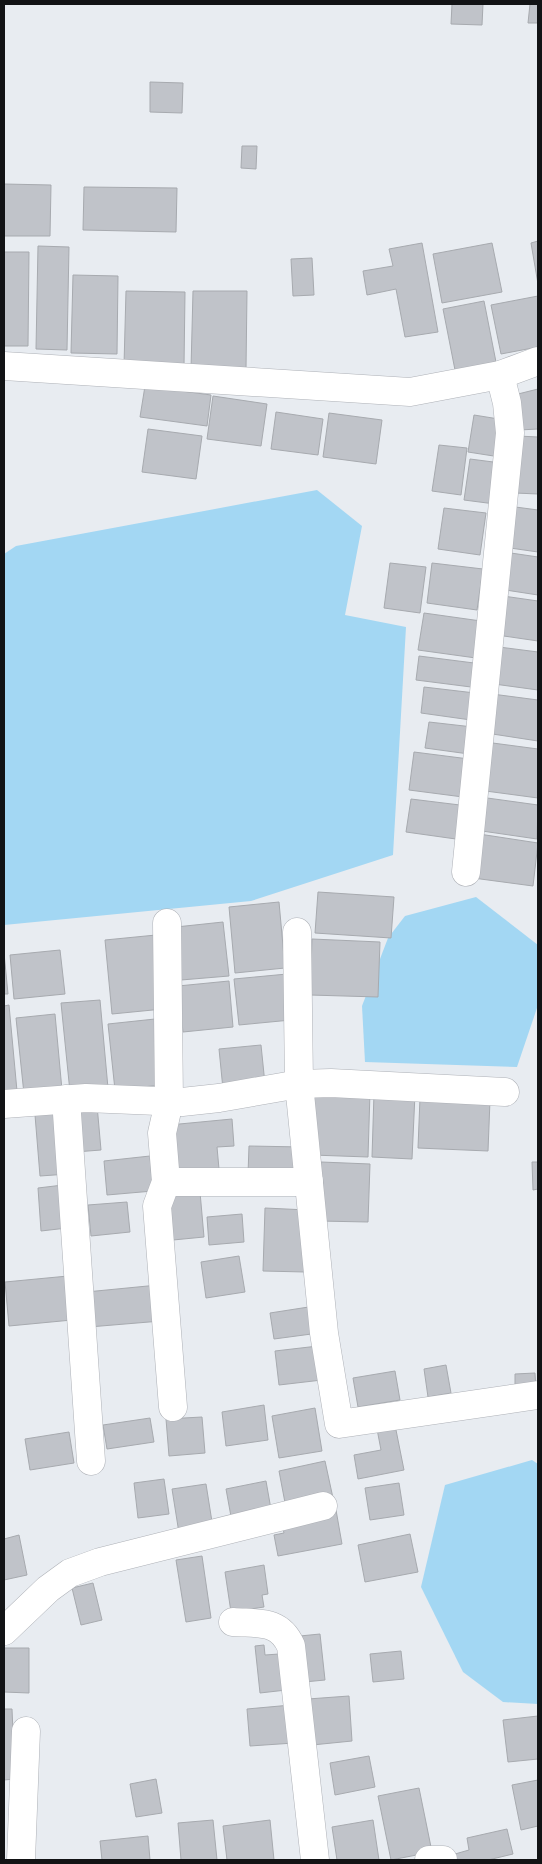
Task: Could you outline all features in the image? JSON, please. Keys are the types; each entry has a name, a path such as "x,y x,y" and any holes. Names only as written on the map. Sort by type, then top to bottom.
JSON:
{"street":[{"path":"4,366 410,392 500,375 538,361"},
{"path":"466,872 510,434 507,403 500,375"},
{"path":"167,923 169,1102 162,1133 166,1182 157,1206 173,1407"},
{"path":"297,932 299,1084 324,1333 339,1424 538,1395"},
{"path":"4,1104 86,1098 169,1102 219,1098 299,1084 331,1083 505,1092"},
{"path":"66,1099 91,1461"},
{"path":"166,1182 309,1182"},
{"path":"4,1631 48,1588 70,1573 100,1562 323,1506"},
{"path":"233,1622 276,1626 286,1634 291,1646 314,1860"},
{"path":"21,1860 26,1731"},
{"path":"429,1860 442,1860"}],"water":[{"path":"317,490 362,526 345,615 406,627 393,855 251,901 4,925 4,554 16,546"},
{"path":"476,897 538,945 538,1005 517,1067 365,1062 362,1006 388,938 405,916"},
{"path":"532,1460 538,1464 538,1704 503,1702 463,1672 421,1587 445,1485"}],"building":[{"path":"452,4 483,4 482,25 451,24"},
{"path":"530,4 538,4 538,23 528,23"},
{"path":"150,82 183,83 182,113 150,112"},
{"path":"242,146 257,146 256,169 241,168"},
{"path":"4,184 51,185 50,236 4,236"},
{"path":"84,187 177,188 176,232 83,230"},
{"path":"538,241 538,284 531,243"},
{"path":"422,243 438,332 405,337 396,289 367,295 363,271 393,266 389,249"},
{"path":"492,243 502,292 442,303 433,254"},
{"path":"38,246 69,247 67,350 36,349"},
{"path":"4,252 29,252 28,346 4,346"},
{"path":"312,258 314,295 293,296 291,259"},
{"path":"73,275 118,276 117,354 71,353"},
{"path":"126,291 185,292 184,366 124,365"},
{"path":"193,291 247,291 246,369 191,369"},
{"path":"538,296 538,347 501,354 491,305"},
{"path":"484,301 496,362 455,370 443,309"},
{"path":"145,386 211,395 207,426 140,417"},
{"path":"538,389 538,429 519,430 518,394"},
{"path":"213,396 267,404 261,446 207,439"},
{"path":"276,412 323,419 318,455 271,449"},
{"path":"329,413 382,420 376,464 323,457"},
{"path":"474,415 505,420 500,457 468,452"},
{"path":"148,429 202,436 196,479 142,472"},
{"path":"518,436 538,437 538,494 515,493"},
{"path":"439,445 467,448 461,495 432,491"},
{"path":"470,459 501,463 495,504 464,500"},
{"path":"508,506 538,510 538,552 503,547"},
{"path":"444,508 486,513 480,555 438,549"},
{"path":"504,552 538,557 538,595 499,589"},
{"path":"390,563 426,567 420,613 384,608"},
{"path":"432,563 483,569 477,610 427,603"},
{"path":"503,596 538,601 538,641 497,635"},
{"path":"424,613 481,621 476,658 418,650"},
{"path":"499,647 538,652 538,690 494,684"},
{"path":"419,656 474,663 471,687 416,680"},
{"path":"424,687 475,693 471,720 421,713"},
{"path":"492,694 538,700 538,741 486,733"},
{"path":"429,722 473,727 469,754 425,748"},
{"path":"485,742 538,749 538,798 478,790"},
{"path":"414,752 469,759 463,797 409,790"},
{"path":"480,797 538,805 537,839 475,830"},
{"path":"411,799 468,806 463,840 406,832"},
{"path":"479,834 538,843 533,886 473,878"},
{"path":"318,892 394,897 391,938 315,933"},
{"path":"279,902 285,968 235,973 229,907"},
{"path":"223,922 229,976 181,980 176,927"},
{"path":"156,935 163,1009 112,1014 105,940"},
{"path":"312,939 380,942 378,997 310,995"},
{"path":"60,950 65,994 14,999 10,955"},
{"path":"4,953 8,994 4,994"},
{"path":"287,974 291,1020 239,1025 234,979"},
{"path":"229,981 233,1027 183,1032 178,986"},
{"path":"100,1000 108,1088 70,1092 61,1003"},
{"path":"9,1005 17,1091 4,1093 4,1006"},
{"path":"55,1014 62,1090 24,1094 16,1018"},
{"path":"155,1019 161,1085 115,1090 108,1024"},
{"path":"261,1045 265,1084 223,1089 219,1049"},
{"path":"314,1090 370,1092 368,1157 312,1155"},
{"path":"374,1093 415,1094 412,1159 372,1157"},
{"path":"420,1098 490,1100 488,1151 418,1148"},
{"path":"97,1105 101,1150 75,1152 71,1108"},
{"path":"63,1113 68,1174 40,1176 35,1115"},
{"path":"232,1119 234,1146 217,1147 219,1169 173,1173 169,1125"},
{"path":"249,1146 302,1147 301,1176 248,1174"},
{"path":"150,1156 153,1191 107,1195 104,1161"},
{"path":"321,1162 370,1164 368,1222 319,1221"},
{"path":"532,1162 538,1162 538,1189 533,1190"},
{"path":"63,1185 67,1228 41,1231 38,1188"},
{"path":"200,1192 204,1237 173,1240 169,1194"},
{"path":"127,1202 130,1232 91,1236 88,1205"},
{"path":"265,1208 307,1210 305,1272 263,1271"},
{"path":"242,1214 244,1242 209,1245 207,1217"},
{"path":"239,1256 245,1292 206,1298 201,1262"},
{"path":"68,1276 72,1320 9,1326 5,1282"},
{"path":"158,1285 161,1321 89,1327 86,1292"},
{"path":"315,1306 319,1333 274,1339 270,1313"},
{"path":"318,1346 322,1380 279,1385 275,1351"},
{"path":"446,1365 451,1393 428,1397 424,1369"},
{"path":"395,1371 400,1400 358,1407 353,1378"},
{"path":"535,1373 536,1391 515,1392 515,1374"},
{"path":"264,1405 268,1440 226,1446 222,1412"},
{"path":"315,1408 322,1451 279,1458 272,1416"},
{"path":"202,1417 205,1453 169,1456 166,1419"},
{"path":"150,1418 154,1442 107,1449 103,1425"},
{"path":"395,1425 404,1470 358,1479 354,1455 381,1450 377,1429"},
{"path":"69,1432 74,1463 30,1470 25,1439"},
{"path":"325,1461 333,1498 286,1508 279,1471"},
{"path":"164,1479 169,1514 138,1518 134,1483"},
{"path":"266,1481 272,1515 232,1522 226,1489"},
{"path":"399,1483 404,1515 370,1520 365,1488"},
{"path":"206,1484 213,1528 179,1533 172,1489"},
{"path":"336,1510 342,1544 278,1556 274,1535 284,1533 281,1521"},
{"path":"410,1534 418,1572 365,1582 358,1545"},
{"path":"19,1535 27,1575 4,1580 4,1539"},
{"path":"202,1556 211,1618 186,1622 176,1560"},
{"path":"264,1565 268,1594 262,1595 264,1607 231,1612 225,1572"},
{"path":"93,1583 102,1620 81,1625 72,1588"},
{"path":"320,1634 325,1680 304,1682 300,1636"},
{"path":"264,1645 265,1655 279,1654 295,1689 260,1693 255,1646"},
{"path":"4,1648 29,1648 29,1693 4,1692"},
{"path":"401,1651 404,1679 373,1682 370,1654"},
{"path":"349,1696 352,1741 312,1745 308,1699"},
{"path":"291,1705 294,1743 250,1746 247,1709"},
{"path":"4,1709 12,1709 15,1779 4,1780"},
{"path":"538,1716 538,1759 508,1762 503,1720"},
{"path":"369,1756 375,1787 335,1795 330,1763"},
{"path":"156,1779 162,1813 136,1817 130,1784"},
{"path":"538,1780 538,1826 521,1830 512,1785"},
{"path":"419,1788 432,1852 391,1860 378,1796"},
{"path":"213,1820 217,1860 181,1860 178,1823"},
{"path":"270,1820 274,1860 227,1860 223,1826"},
{"path":"373,1820 379,1860 337,1860 332,1827"},
{"path":"507,1829 513,1854 488,1860 457,1860 455,1854 469,1850 467,1838"},
{"path":"148,1836 150,1860 102,1860 100,1841"}]}
